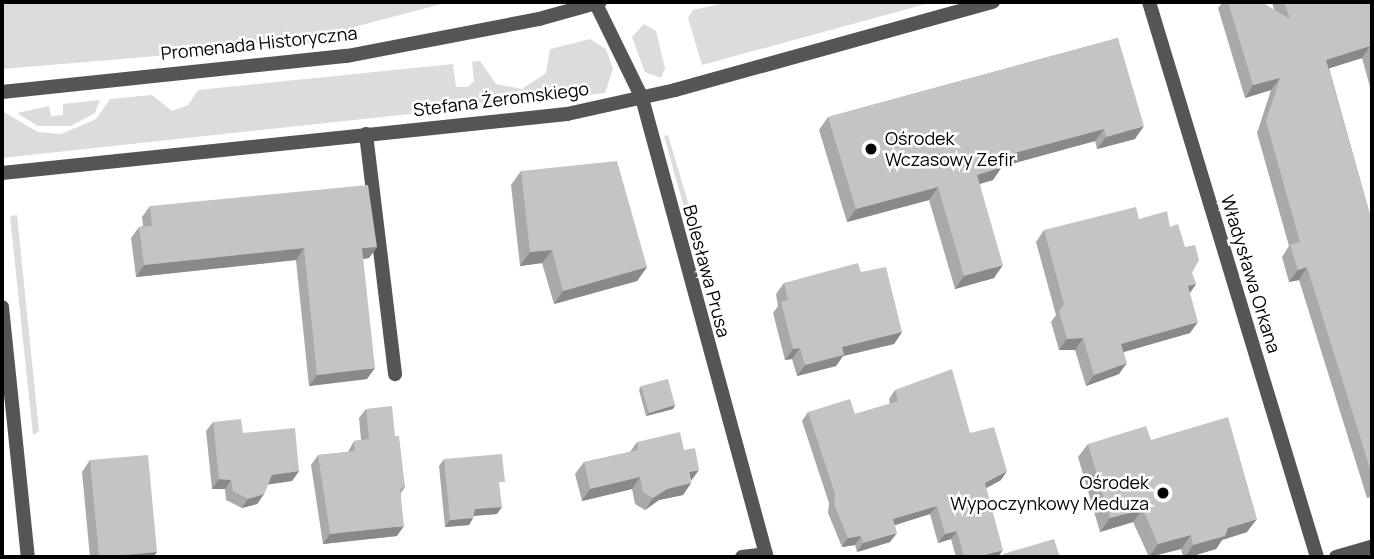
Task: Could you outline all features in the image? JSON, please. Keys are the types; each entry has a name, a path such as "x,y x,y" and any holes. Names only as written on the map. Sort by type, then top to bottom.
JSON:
{"street":[{"name":"Bolesława Prusa","path":"597,2 642,98 767,556"},
{"name":"Promenada Historyczna","path":"2,92 347,56 539,19 597,2"},
{"name":"Stefana Żeromskiego","path":"2,173 567,114 642,98 993,2"},
{"name":"Władysława Orkana","path":"1149,2 1317,557"},
{"path":"366,134 395,374"},
{"path":"2,307 28,557"},
{"path":"1336,557 1372,547"},
{"path":"742,557 767,556"}],"shaded area":[{"path":"2,2 449,2 354,27 349,40 2,69"},
{"path":"727,2 933,2 702,65 688,18 693,10"},
{"path":"644,24 656,31 665,68 661,78 645,72 632,37"},
{"path":"590,39 606,49 613,69 605,93 2,158 2,111 38,132 61,134 96,119 110,99 152,95 172,111 188,105 198,90 453,64 456,87 468,87 474,81 472,62 480,61 496,84 522,89 546,73 550,49"},
{"path":"100,100 95,113 71,126 38,126 17,113 49,106 51,116 63,115 63,104"},
{"path":"668,135 706,263 701,268 664,136"},
{"path":"17,215 39,431 33,435 10,216"}],"building":[{"path":"1228,2 1261,2 1290,19 1284,2 1372,2 1372,53 1370,46 1326,60 1372,222 1372,475 1307,267 1298,270 1290,245 1300,242 1266,121 1280,78 1253,85"},
{"path":"1118,38 1144,126 1106,137 1104,129 999,157 1002,167 977,175 1003,265 964,276 938,187 856,209 828,117"},
{"path":"617,161 647,267 563,291 552,250 530,252 521,171"},
{"path":"368,185 377,247 362,248 375,368 317,375 304,248 144,265 139,227 152,226 150,206"},
{"path":"1136,207 1139,219 1167,211 1170,227 1178,224 1185,247 1195,245 1199,260 1192,273 1196,284 1188,286 1198,322 1121,344 1127,363 1094,375 1083,338 1067,339 1059,311 1064,304 1044,230"},
{"path":"858,263 861,272 886,267 902,332 842,347 844,355 805,365 800,348 793,349 781,302 788,300 784,283"},
{"path":"952,369 970,433 994,427 1007,471 985,483 1003,550 978,557 964,557 957,531 945,534 937,506 893,519 897,533 863,543 861,536 848,538 834,504 835,494 808,412 850,399 855,414 898,401 895,390"},
{"path":"668,379 675,405 649,413 641,386"},
{"path":"392,406 395,436 399,436 405,487 400,488 404,526 330,534 318,455 355,451 354,441 369,439 366,409"},
{"name":"Ośrodek Wypoczynkowy Meduza","path":"1228,417 1257,519 1228,528 1225,536 1193,545 1191,535 1158,544 1143,509 1110,518 1088,444 1146,426 1151,440"},
{"path":"241,419 243,433 295,428 299,471 272,475 264,494 248,499 233,491 231,480 219,479 213,422"},
{"path":"680,432 684,450 695,448 699,470 689,472 691,483 667,489 653,498 643,492 640,477 590,489 584,462 638,450 637,442"},
{"path":"502,454 505,482 499,482 502,507 475,509 473,518 450,520 444,459"},
{"path":"148,455 157,552 99,557 90,460"},
{"path":"1054,539 1060,557 1004,557 1003,554"}],"place":[{"name":"Ośrodek Wczasowy Zefir","path":"871,149"},
{"name":"Ośrodek Wypoczynkowy Meduza","path":"1163,493"}]}
